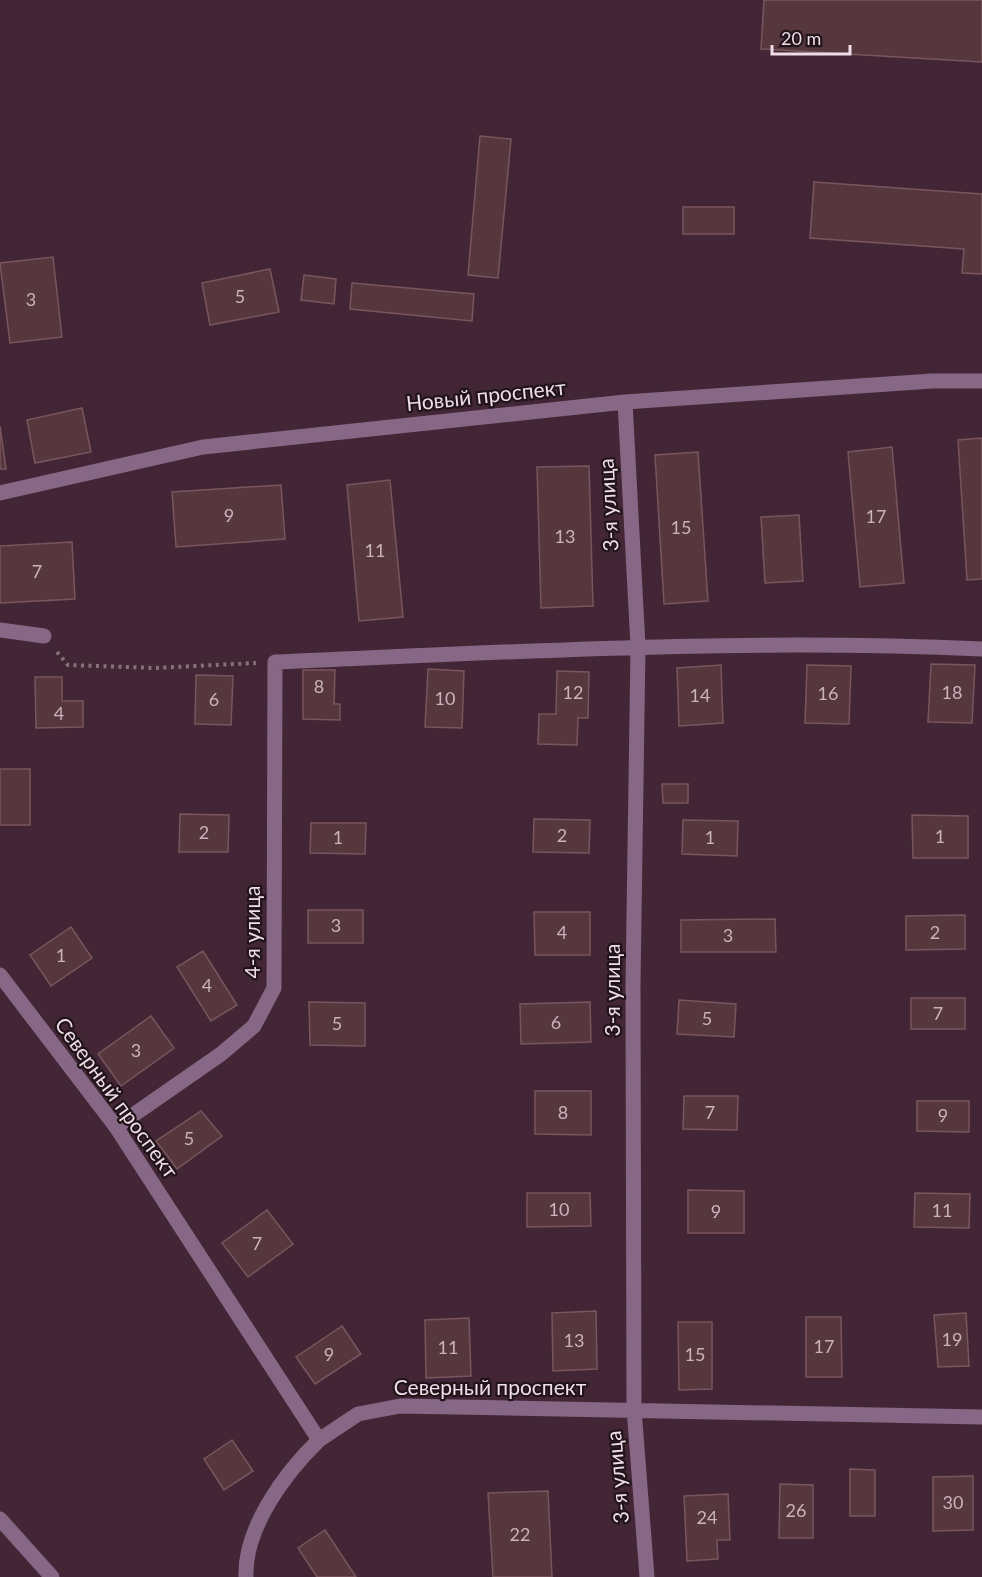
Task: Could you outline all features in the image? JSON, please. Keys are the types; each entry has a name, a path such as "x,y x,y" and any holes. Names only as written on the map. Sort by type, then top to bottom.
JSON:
{"street":[{"name":"Новый проспект","path":"0,493 203,447 625,402 932,381 982,381"},
{"name":"3-я улица","path":"625,402 638,646 633,986 634,1409 647,1577"},
{"path":"0,630 44,636"},
{"path":"275,662 638,646 908,646 982,649"},
{"name":"4-я улица","path":"116,1127 221,1054 254,1026 274,988 275,662"},
{"name":"Северный проспект","path":"0,975 116,1127 319,1440 358,1414 400,1406 982,1417"},
{"path":"246,1577 245,1562 263,1514 294,1465 319,1440"},
{"path":"0,1519 52,1577"}],"path":[{"path":"44,636 68,665 154,668 275,662"}],"building":[{"path":"764,0 982,0 982,62 761,49"},
{"path":"480,136 511,139 498,278 468,275"},
{"path":"814,182 982,194 982,274 962,273 964,249 810,238"},
{"path":"683,207 734,207 734,234 683,234"},
{"path":"53,257 62,337 10,343 0,263"},
{"path":"270,269 279,312 210,325 202,283"},
{"path":"304,275 336,279 334,304 301,300"},
{"path":"352,283 474,294 472,321 350,309"},
{"path":"82,408 91,452 35,463 27,420"},
{"path":"0,426 6,469 0,469"},
{"path":"982,438 982,579 967,580 958,440"},
{"path":"892,447 904,583 860,587 848,452"},
{"path":"698,452 708,601 664,604 655,455"},
{"path":"589,466 593,606 541,608 537,467"},
{"path":"390,480 403,617 359,621 347,485"},
{"path":"281,485 285,539 176,547 172,492"},
{"path":"799,515 803,581 765,583 761,517"},
{"path":"72,542 75,599 0,603 0,546"},
{"path":"931,664 975,665 972,723 928,722"},
{"path":"721,665 723,723 679,726 677,668"},
{"path":"807,665 851,666 849,724 805,723"},
{"path":"428,669 464,671 462,728 425,727"},
{"path":"303,670 335,670 334,704 340,704 340,720 303,719"},
{"path":"557,671 589,672 588,718 578,718 577,745 538,744 539,714 556,714"},
{"path":"196,675 233,676 231,725 195,724"},
{"path":"35,677 62,677 62,701 83,701 83,727 36,728"},
{"path":"0,769 30,769 30,825 0,825"},
{"path":"662,784 688,784 688,803 663,803"},
{"path":"180,814 229,815 228,852 179,852"},
{"path":"912,815 968,816 968,858 913,858"},
{"path":"534,819 590,820 589,853 533,852"},
{"path":"683,820 738,821 737,856 682,854"},
{"path":"311,823 366,823 365,854 310,853"},
{"path":"308,910 363,910 363,943 308,943"},
{"path":"534,912 590,912 590,955 535,955"},
{"path":"965,915 965,949 906,950 906,916"},
{"path":"775,919 776,952 681,952 681,920"},
{"path":"71,927 92,958 51,986 30,955"},
{"path":"203,951 237,1005 211,1021 177,967"},
{"path":"911,998 965,998 965,1029 911,1029"},
{"path":"679,1000 736,1004 734,1037 677,1034"},
{"path":"309,1002 365,1003 365,1046 310,1045"},
{"path":"590,1002 591,1042 521,1044 520,1004"},
{"path":"151,1016 174,1048 121,1086 98,1054"},
{"path":"535,1091 591,1091 591,1135 535,1134"},
{"path":"684,1096 738,1096 737,1130 683,1129"},
{"path":"917,1101 969,1101 969,1132 917,1131"},
{"path":"201,1111 222,1136 177,1169 156,1141"},
{"path":"688,1190 744,1191 744,1233 688,1233"},
{"path":"527,1193 590,1193 591,1226 527,1227"},
{"path":"915,1193 970,1194 969,1228 914,1227"},
{"path":"267,1210 293,1244 248,1277 222,1243"},
{"path":"596,1311 597,1369 553,1371 552,1313"},
{"path":"966,1313 969,1366 938,1367 934,1315"},
{"path":"806,1317 841,1317 842,1377 806,1377"},
{"path":"469,1318 471,1376 426,1378 425,1320"},
{"path":"678,1322 712,1322 712,1389 679,1390"},
{"path":"342,1326 361,1354 315,1384 296,1357"},
{"path":"232,1440 253,1471 224,1490 204,1459"},
{"path":"850,1469 875,1470 875,1516 850,1516"},
{"path":"973,1476 973,1530 933,1531 933,1477"},
{"path":"780,1484 813,1485 813,1538 779,1538"},
{"path":"548,1491 552,1577 493,1577 488,1493"},
{"path":"728,1494 730,1540 717,1540 718,1559 687,1561 684,1496"},
{"path":"325,1530 356,1577 317,1577 298,1548"}]}
